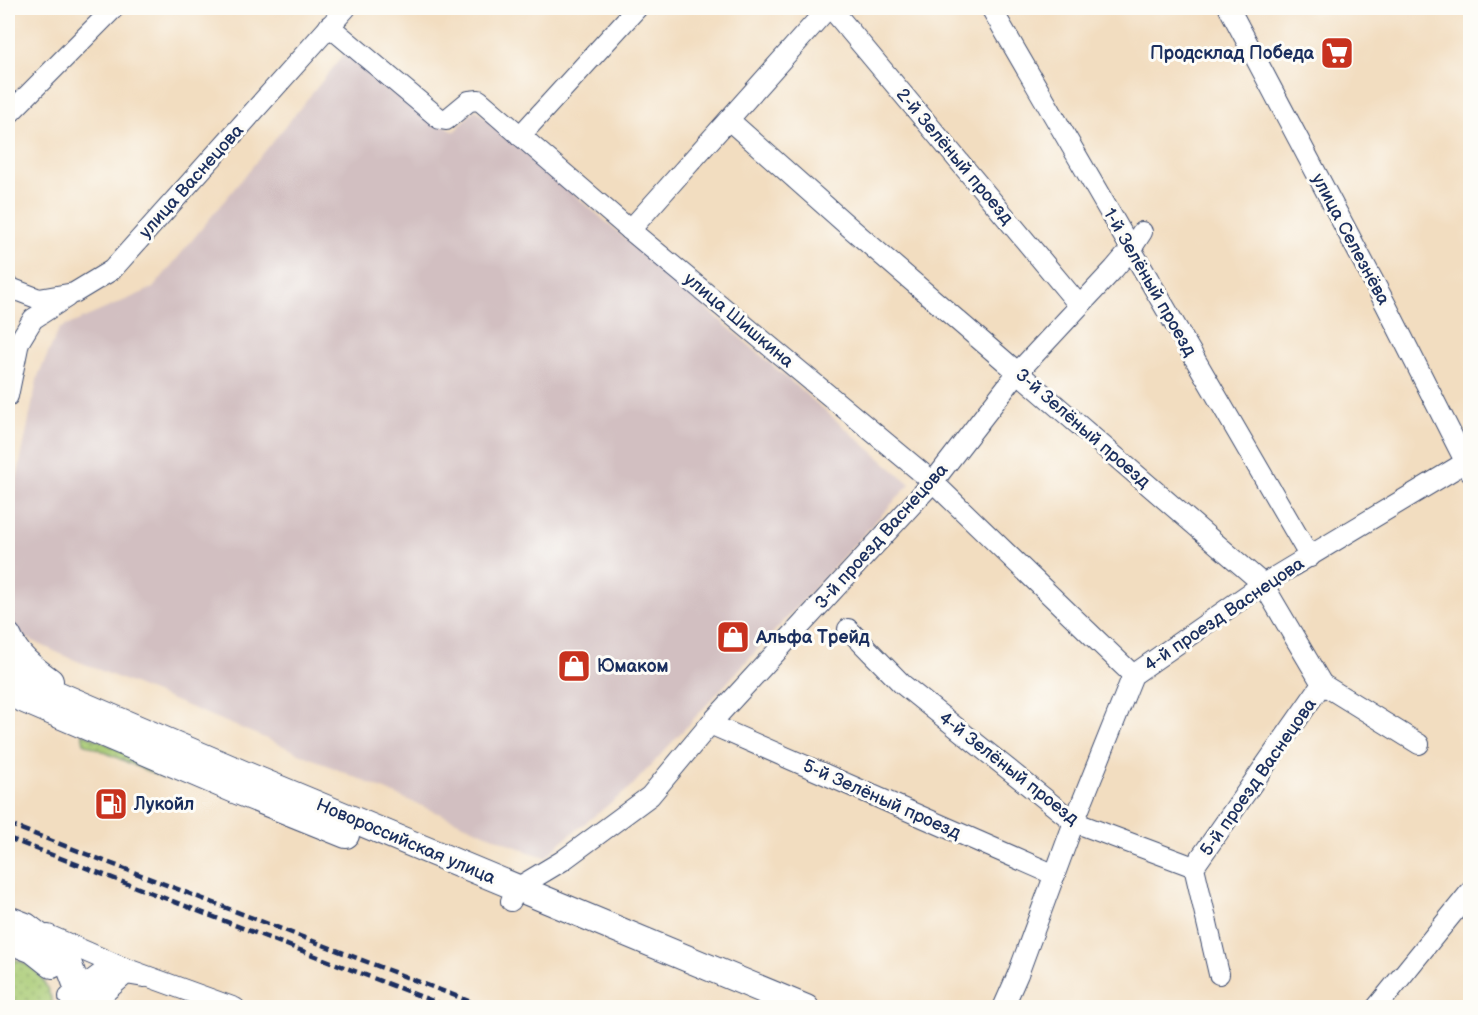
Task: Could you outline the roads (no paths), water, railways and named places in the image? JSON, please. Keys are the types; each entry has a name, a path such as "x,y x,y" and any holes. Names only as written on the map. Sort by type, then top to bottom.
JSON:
{"main road":[{"path":"8,636 28,666 76,702"},
{"name":"Новороссийская улица","path":"8,672 514,894 765,1008"},
{"name":"Новороссийская улица","path":"8,693 237,791 514,894 806,1008"},
{"path":"18,934 66,957 77,1000"},
{"path":"18,934 48,960 77,1000"}],"street":[{"path":"8,115 114,8"},
{"name":"улица Васнецова","path":"8,287 39,299 74,293 112,270 346,8"},
{"path":"520,136 638,8"},
{"path":"630,230 829,8"},
{"name":"2-й Зелёный проезд","path":"829,8 1079,305"},
{"name":"1-й Зелёный проезд","path":"991,8 1310,557"},
{"name":"улица Селезнёва","path":"1229,8 1382,296 1468,467"},
{"name":"улица Шишкина","path":"329,26 440,119 446,120 469,101 479,100 630,230 933,482 1133,675"},
{"name":"3-й Зелёный проезд","path":"729,120 1263,584 1322,684 1419,744"},
{"name":"3-й проезд Васнецова","path":"514,894 650,796 710,724 933,482 1018,372 1131,249 1142,232"},
{"path":"8,396 19,342 33,319 74,293"},
{"name":"4-й проезд Васнецова","path":"1003,1008 1133,675 1263,584 1468,467"},
{"name":"4-й Зелёный проезд","path":"848,630 902,684 1074,822 1194,867"},
{"name":"5-й проезд Васнецова","path":"1219,974 1194,867 1322,684"},
{"name":"5-й Зелёный проезд","path":"710,724 1055,875"},
{"path":"1376,1008 1470,892"},
{"path":"18,934 122,970"},
{"path":"66,957 165,981 235,1008"},
{"path":"77,1000 122,970"},
{"path":"97,1008 102,995 122,970"}],"railway":[{"path":"8,824 487,1008"},
{"path":"8,838 451,1008"}],"place":[{"name":"Продсклад Победа","path":"1337,53"},
{"name":"Альфа Трейд","path":"733,637"},
{"name":"Юмаком","path":"574,666"},
{"name":"Лукойл","path":"111,804"}]}
